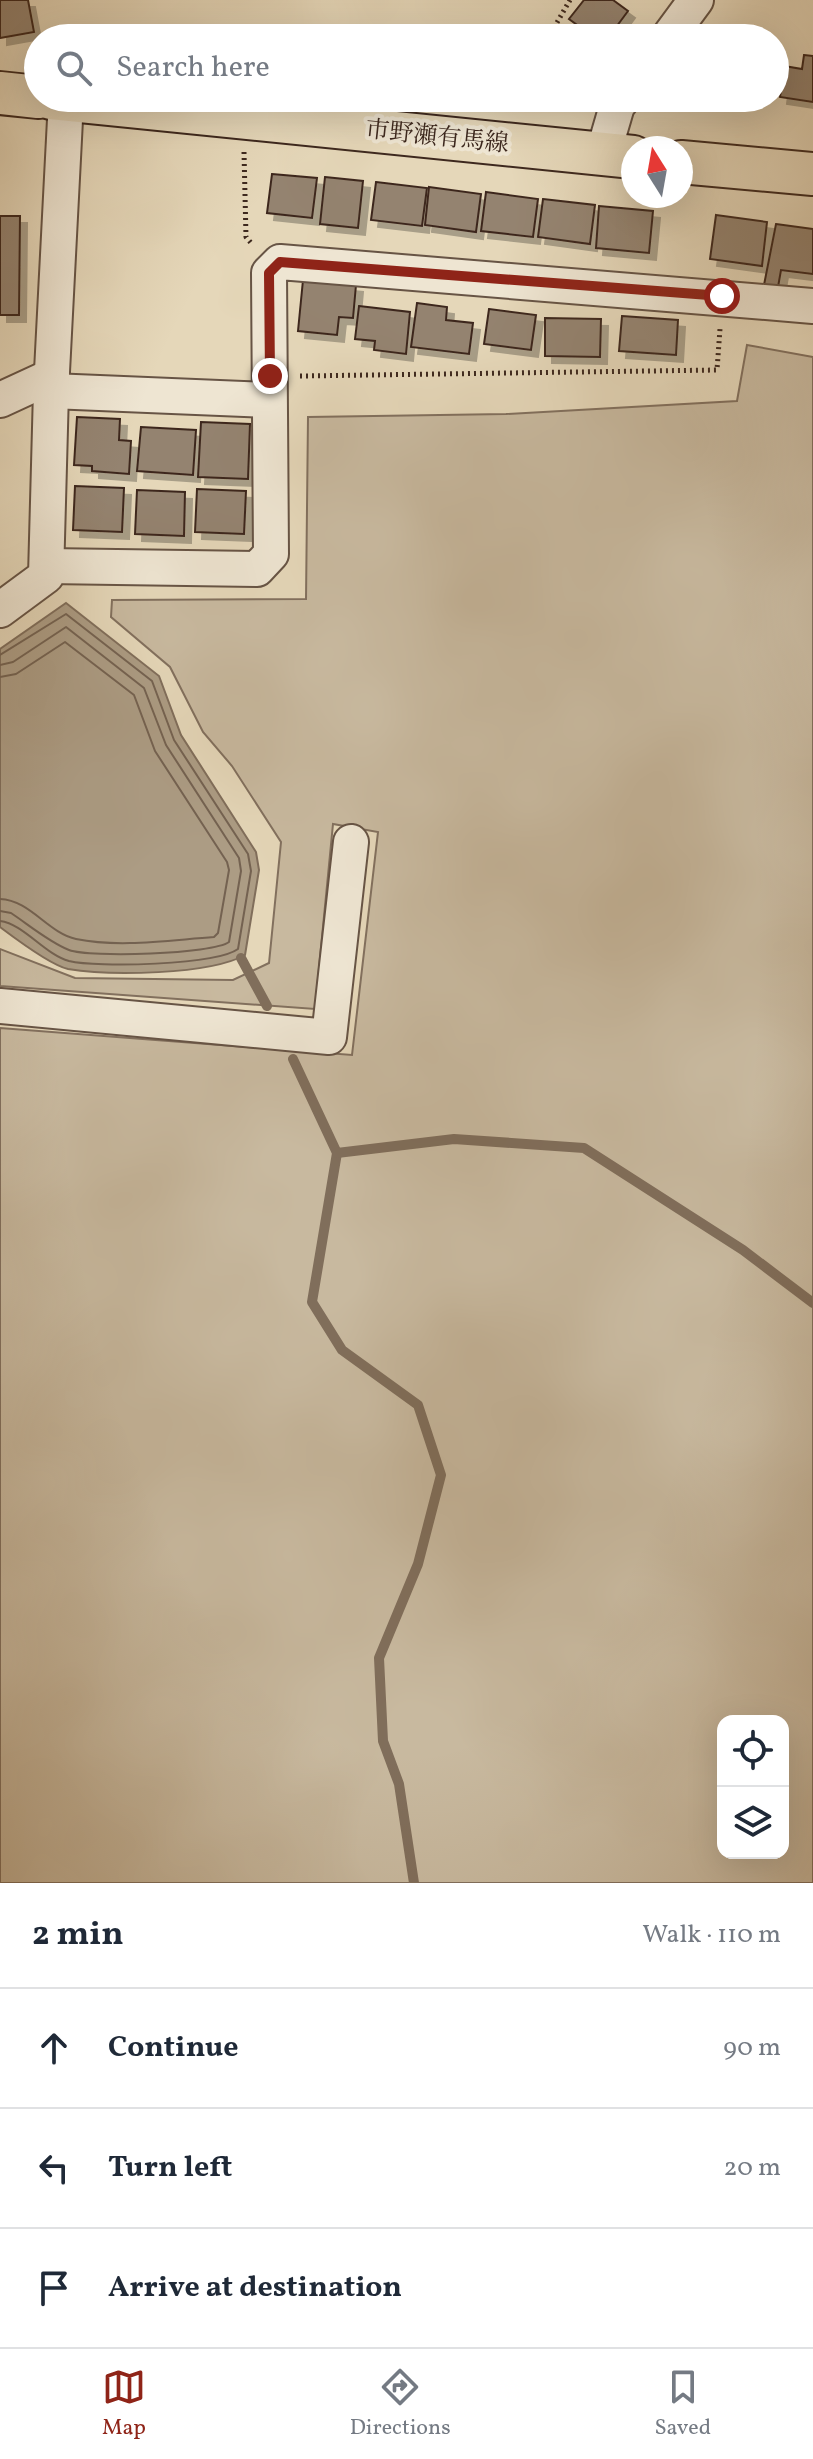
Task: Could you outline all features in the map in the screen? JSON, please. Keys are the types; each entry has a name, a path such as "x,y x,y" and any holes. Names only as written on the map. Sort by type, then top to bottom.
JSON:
{"main road":[{"name":"市野瀬有馬線","path":"0,93 24,95"},
{"name":"市野瀬有馬線","path":"181,112 618,156"},
{"path":"693,163 813,174"}],"street":[{"path":"678,24 696,0"},
{"path":"0,610 46,576 51,384 52,112"},
{"path":"617,112 618,156"},
{"path":"47,566 257,569 271,554 269,273 280,262 813,306"},
{"path":"0,400 51,384 268,388"},
{"path":"0,1006 329,1037 351,842"}],"path":[{"path":"556,24 570,0"},
{"path":"245,119 246,237"},
{"path":"268,388 717,370"}],"shaded area":[{"path":"747,345 813,357 813,1883 0,1883 0,1028 352,1055 378,832 333,824 315,1009 0,986 0,949 75,978 233,980 269,963 281,842 232,766 203,732 170,667 111,617 112,600 306,599 308,417 506,414 737,401"}],"water":[{"path":"66,603 159,676 181,735 256,852 259,870 245,955 229,962 184,970 133,973 68,969 33,951 0,927 0,649"}],"building":[{"path":"0,0 28,0 32,24 24,24 24,34 0,38"},
{"path":"584,0 613,0 628,11 618,24 576,24 569,19"},
{"path":"804,55 813,56 813,102 789,98 789,67 802,69"},
{"path":"272,174 317,178 312,218 267,213"},
{"path":"325,177 363,181 358,228 320,224"},
{"path":"376,182 427,188 422,226 371,220"},
{"path":"429,187 481,194 476,232 425,225"},
{"path":"486,192 538,199 533,237 481,231"},
{"path":"543,199 595,205 590,244 538,237"},
{"path":"599,206 653,211 649,253 596,248"},
{"path":"716,215 767,222 762,266 710,259"},
{"path":"0,216 20,216 19,315 0,315"},
{"path":"776,224 813,229 813,274 781,270 778,287 764,285"},
{"path":"303,280 356,285 353,318 339,317 337,335 298,331"},
{"path":"417,303 447,307 446,320 473,323 469,354 411,347"},
{"path":"359,306 410,312 406,354 374,350 375,341 355,339"},
{"path":"489,309 536,315 531,350 484,344"},
{"path":"622,316 678,320 676,355 619,351"},
{"path":"545,318 601,319 600,357 545,356"},
{"path":"77,417 120,419 119,440 131,441 129,474 92,471 92,466 74,465"},
{"path":"201,422 250,424 248,479 198,477"},
{"path":"141,427 196,430 193,475 137,471"},
{"path":"75,486 124,488 122,532 73,530"},
{"path":"197,489 246,491 244,534 195,532"},
{"path":"137,490 185,492 184,536 135,534"}],"waterway":[{"path":"241,958 267,1006"},
{"path":"293,1059 337,1153 312,1302 342,1350 418,1405 441,1475 418,1564 379,1658 383,1741 399,1784 414,1883"},
{"path":"337,1153 454,1139 584,1148 743,1250 813,1303"}],"route":[{"path":"270,376 269,273 273,265 280,262 722,296"}]}
